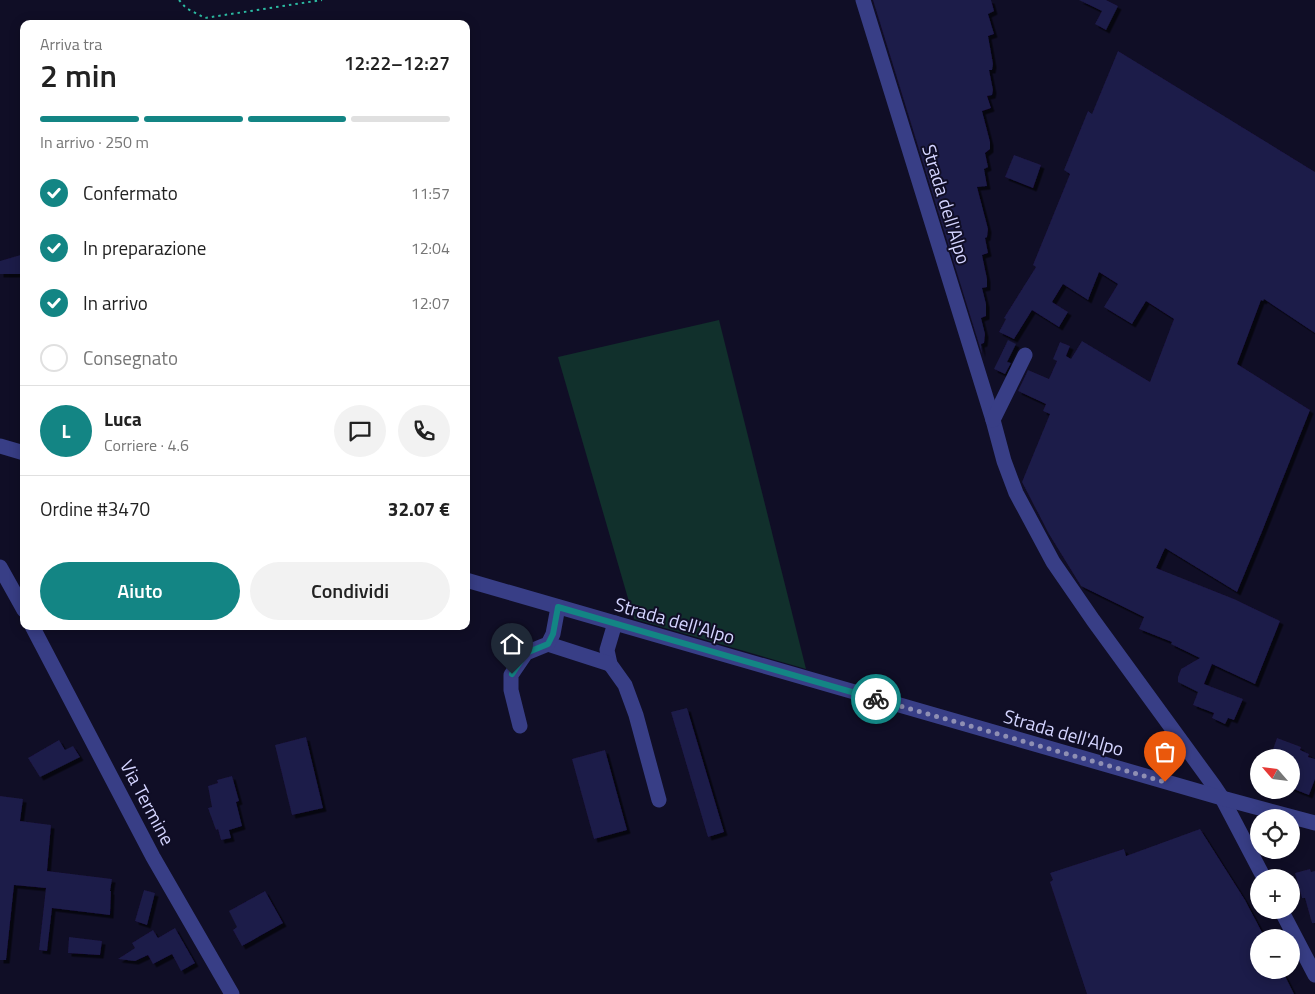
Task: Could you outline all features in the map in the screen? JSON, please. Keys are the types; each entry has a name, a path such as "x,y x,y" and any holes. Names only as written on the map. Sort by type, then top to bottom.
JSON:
{"street":[{"name":"Strada dell'Alpo","path":"863,0 1004,461 1016,493 1053,562 1222,798"},
{"path":"993,420 1025,355"},
{"path":"0,446 20,452"},
{"path":"0,567 20,603"},
{"name":"Strada dell'Alpo","path":"470,581 1222,798"},
{"path":"548,644 553,634 558,607"},
{"path":"615,624 607,650 610,664 625,685 636,715 660,800"},
{"name":"Via Termine","path":"34,630 153,857 232,994"},
{"path":"520,726 511,690 512,674 526,653 548,644 610,664"},
{"path":"1222,798 1315,823"},
{"path":"1222,798 1259,869"},
{"path":"1286,919 1315,976"}],"path":[{"path":"180,0 186,8 205,18 322,0"}],"green space":[{"path":"719,320 806,669 634,619 558,357"}],"building":[{"path":"873,0 991,0 994,11 988,14 994,34 988,36 993,64 992,70 989,70 993,90 992,95 987,96 991,108 982,111 990,149 985,153 988,167 984,169 987,186 977,187 988,229 987,237 985,238 988,253 982,255 987,287 982,288 986,304 986,316 981,318 985,334 984,343 981,344 982,354"},
{"path":"1079,0 1106,0 1118,6 1106,30 1095,24 1102,11"},
{"path":"1118,51 1315,172 1315,333 1264,299 1263,301 1261,300 1237,364 1310,410 1261,534 1237,592 1165,548 1156,568 1234,599 1280,621 1255,684 1212,664 1204,684 1243,699 1234,720 1228,718 1225,724 1212,718 1214,713 1193,705 1198,692 1178,682 1181,669 1200,658 1171,644 1172,642 1139,629 1144,617 1081,586 1049,534 1022,482 1050,414 1043,411 1046,404 1018,391 1028,370 1049,379 1057,361 1053,359 1060,342 1070,346 1066,356 1071,359 1082,341 1150,382 1174,319 1146,301 1132,324 1104,307 1118,284 1099,272 1088,300 1063,284 1052,302 1068,312 1059,327 1032,310 1014,339 999,332 1006,319 1004,318 1036,267 1033,265 1070,174 1064,170 1088,111 1092,114"},
{"path":"1014,155 1041,165 1033,188 1005,177"},
{"path":"20,255 20,274 0,274 0,261"},
{"path":"1008,340 1016,344 1007,362 1011,363 1005,374 994,369"},
{"path":"687,708 724,832 708,837 671,712"},
{"path":"306,737 323,808 292,815 275,745"},
{"path":"1277,738 1301,747 1300,750 1273,749"},
{"path":"59,740 65,750 73,746 80,757 40,777 28,758"},
{"path":"605,750 627,830 594,839 572,759"},
{"path":"1300,750 1309,754 1308,757 1315,759 1315,779 1309,795 1300,792"},
{"path":"232,776 239,801 236,802 242,826 229,830 231,838 221,840 208,808 212,807 208,786 218,783 217,780"},
{"path":"0,796 23,799 20,821 51,825 47,871 112,879 110,915 52,908 47,951 39,950 46,888 14,885 6,960 0,960"},
{"path":"1200,829 1245,900 1250,910 1250,919 1255,919 1260,929 1250,929 1250,979 1286,979 1294,994 1087,994 1050,882 1053,880 1050,873 1124,849 1126,856"},
{"path":"1310,869 1311,872 1315,871 1315,923 1312,923 1305,898 1302,898 1300,872"},
{"path":"144,890 155,893 147,925 135,921"},
{"path":"265,891 283,923 242,946 233,930 237,927 229,911"},
{"path":"175,928 195,963 181,971 172,954 153,964 148,955 135,961 118,959 135,948 132,943 153,930 158,938"},
{"path":"69,937 102,941 100,955 68,953"}],"way so far":[{"path":"876,699 1165,782"}],"route":[{"path":"512,674 526,653 548,644 553,634 558,607 876,699"}]}
